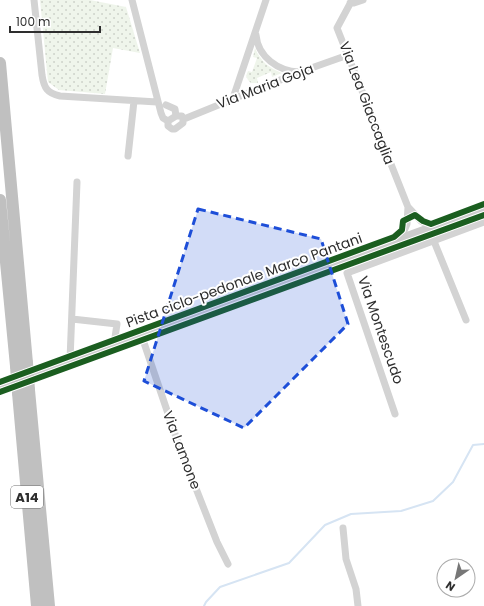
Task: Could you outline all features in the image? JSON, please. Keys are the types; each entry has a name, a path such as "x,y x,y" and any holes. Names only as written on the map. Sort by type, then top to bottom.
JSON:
{"highway":[{"name":"A14","path":"0,63 36,604"},
{"name":"A14","path":"0,200 21,365"},
{"name":"A14","path":"23,392 33,442 49,606"},
{"path":"33,442 38,453 52,587 58,606"}],"street":[{"path":"34,0 43,84 46,91 60,96 158,102"},
{"path":"132,0 158,102 163,118 168,121"},
{"path":"233,98 266,0"},
{"path":"351,2 354,3 363,0"},
{"name":"Via Lea Giaccaglia","path":"351,2 337,28 408,207 415,217 431,228"},
{"path":"256,33 260,48 269,60 281,68 300,72"},
{"name":"Via Maria Goja","path":"184,119 233,98 348,55"},
{"path":"128,156 134,101"},
{"path":"166,105 175,109 176,116"},
{"path":"176,116 182,116 184,119 183,123 176,129 168,126 168,121 176,116"},
{"path":"70,360 77,182"},
{"name":"Via Lea Giaccaglia","path":"400,240 405,229 408,207"},
{"path":"0,387 484,209"},
{"path":"415,217 417,226 416,234"},
{"path":"407,218 412,230 416,234"},
{"name":"Via Montescudo","path":"395,414 347,273 484,222"},
{"path":"431,228 434,241 466,320"},
{"path":"72,319 117,324 114,344"},
{"name":"Via Lamone","path":"141,334 177,440 217,542 228,564"},
{"path":"343,528 346,559 356,589 358,606"}],"highlighted area":[{"path":"198,209 321,239 348,324 244,428 144,381"}],"shaded area":[{"path":"40,0 90,0 126,7 140,53 113,48 105,94 59,90 48,82"},
{"path":"255,48 266,64 282,73 272,77 271,72 257,78 258,83 251,83 246,76 248,71 252,72 257,58 253,57"}],"waterway":[{"path":"204,606 220,587 289,563 325,525 351,514 401,511 433,501 453,482 473,445 484,444"}],"cycle path":[{"name":"Pista ciclo-pedonale Marco Pantani","path":"0,382 394,237 402,230 403,221 415,215 423,221 431,224 484,204"},
{"path":"0,392 484,215"}]}
